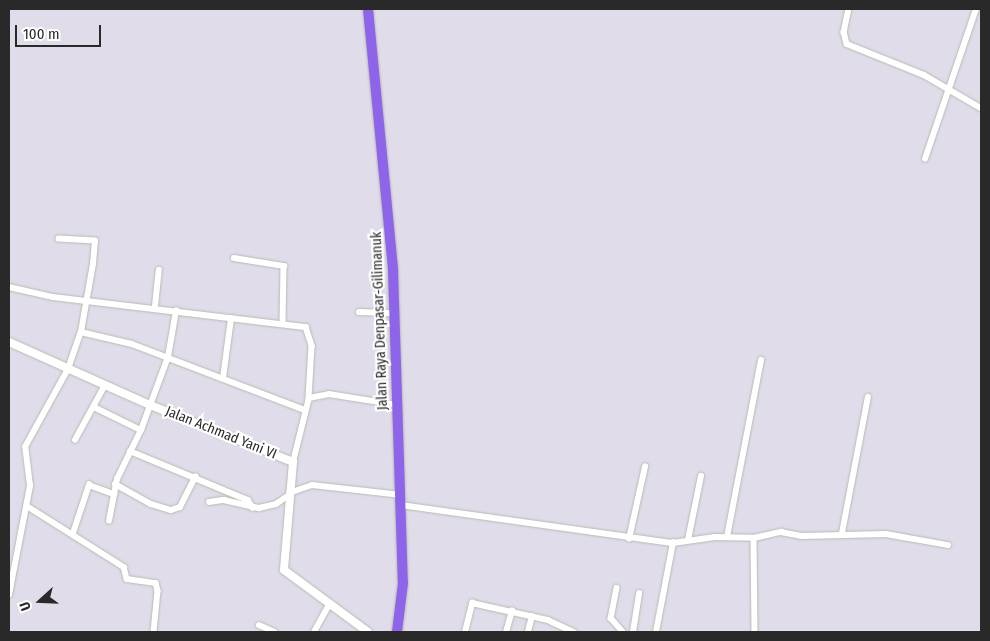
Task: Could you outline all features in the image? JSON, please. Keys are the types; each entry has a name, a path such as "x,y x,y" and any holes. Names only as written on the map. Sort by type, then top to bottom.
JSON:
{"highway":[{"name":"Jalan Raya Denpasar-Gilimanuk","path":"368,9 390,228 394,313 401,500 402,596 397,632"}],"street":[{"path":"849,9 844,31 845,42 850,47 924,75 981,108"},
{"path":"926,159 947,89 976,9"},
{"path":"9,595 30,486 25,446 68,369 80,332 95,242 59,239"},
{"path":"234,258 284,266 284,324"},
{"path":"155,306 159,270"},
{"path":"9,287 52,297 155,306 176,311 306,327 310,335 309,398 293,462"},
{"path":"109,521 115,484 141,430 168,356 176,311"},
{"path":"359,312 394,313"},
{"path":"222,378 231,318"},
{"path":"80,332 132,344 168,356 306,410"},
{"name":"Jalan Achmad Yani VI","path":"9,342 150,405 293,462 284,570 368,632"},
{"path":"727,537 760,360"},
{"path":"75,440 106,385"},
{"path":"309,398 329,394 398,405"},
{"path":"842,533 868,397"},
{"path":"94,407 141,430"},
{"path":"130,451 195,477 252,506"},
{"path":"629,539 645,467"},
{"path":"688,540 701,476"},
{"path":"115,484 152,504 171,510 180,506 195,477"},
{"path":"73,533 89,485 114,494"},
{"path":"210,502 224,500 266,508 289,492 312,485 629,539 674,543 727,537 754,538 781,532 801,536 842,533 894,535 948,545"},
{"path":"27,506 73,533 124,567 127,579 158,585 154,632"},
{"path":"754,538 754,632"},
{"path":"656,632 674,543"},
{"path":"617,588 611,618 623,632"},
{"path":"633,632 639,593"},
{"path":"464,632 471,604 532,616 554,622 574,632"},
{"path":"314,632 329,605"},
{"path":"506,632 512,611"},
{"path":"528,632 532,616"},
{"path":"259,625 275,632"}]}
